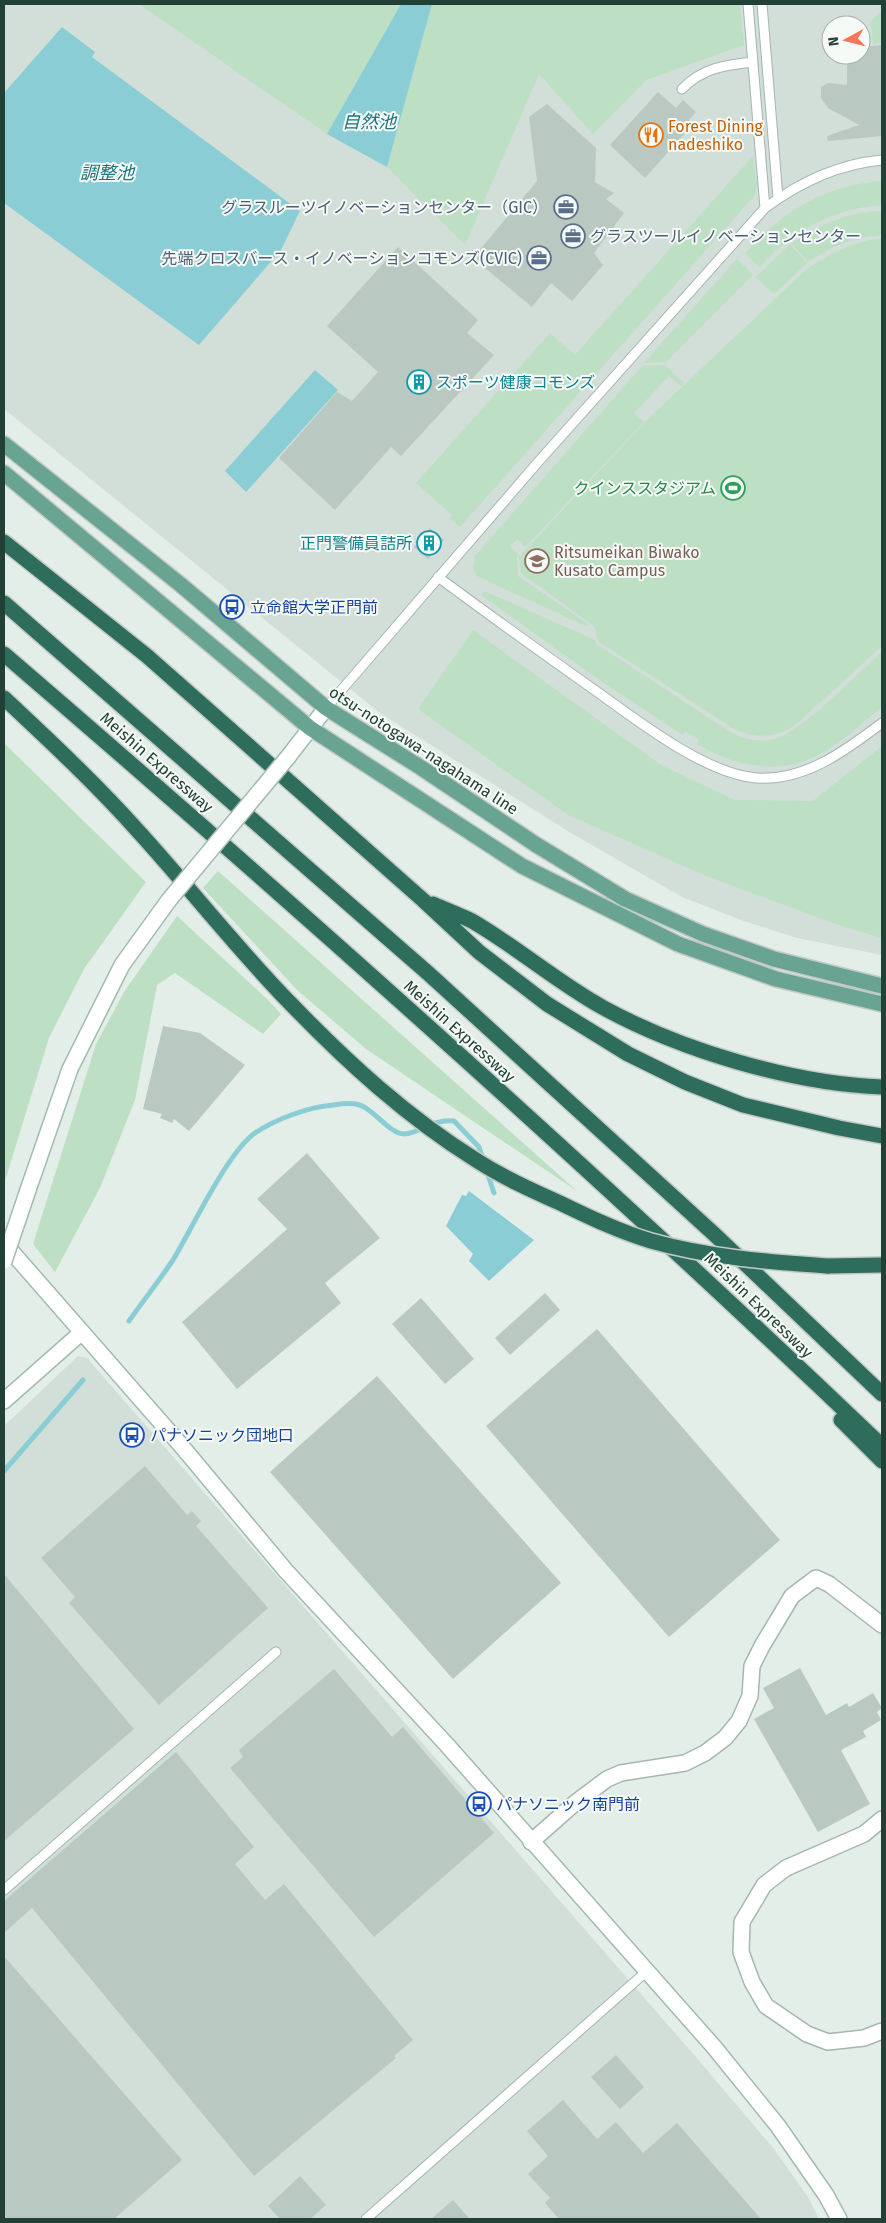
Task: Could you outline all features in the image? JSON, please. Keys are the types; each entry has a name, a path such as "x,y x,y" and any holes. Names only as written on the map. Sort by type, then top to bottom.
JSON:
{"highway":[{"path":"4,542 147,656 423,900 479,952 547,1004 628,1054 685,1082 743,1104 839,1128 882,1136"},
{"name":"Meishin Expressway","path":"4,603 429,974 714,1234 882,1394"},
{"name":"Meishin Expressway","path":"4,654 196,819 359,964 700,1272 882,1446"},
{"path":"4,698 64,754 138,830 247,959 338,1053 405,1110 475,1160 509,1179 585,1215 651,1241 714,1254 786,1264 882,1266"},
{"path":"423,900 471,921 602,1006 655,1032 749,1064 829,1082 878,1087"},
{"path":"700,1272 740,1320 882,1461"}],"main road":[{"name":"otsu-notogawa-nagahama line","path":"4,444 181,585 326,708 420,767 535,844 625,899 703,934 774,959 882,986"},
{"path":"4,473 310,728 522,866 593,904 678,944 776,979 882,1004"}],"street":[{"path":"4,1261 70,1069 122,965 169,900 288,757 326,708"},
{"path":"4,1243 286,1571 447,1745 714,2047 778,2126 826,2195 839,2219"},
{"path":"4,1401 82,1332"},
{"path":"531,1842 574,1803 607,1779 621,1773 685,1763 705,1753 724,1738 739,1721 750,1696 752,1666 762,1646 792,1596 816,1578 829,1584 882,1624"},
{"path":"882,1819 864,1834 786,1868 764,1885 742,1922 741,1952 752,1982 766,2006 807,2034 828,2042 864,2038 882,2030"}],"lane":[{"path":"748,4 765,208"},
{"path":"762,4 778,198"},
{"path":"682,89 695,77 711,69 753,62"},
{"path":"326,708 438,578 765,208 805,182 835,170 882,160"},
{"path":"438,578 627,713 698,758 732,773 756,778 801,773 845,751 882,723"},
{"path":"4,1890 276,1652"},
{"path":"366,2219 647,1971"}],"shaded area":[{"name":"Ritsumeikan Biwako Kusato Campus","path":"4,4 882,4 882,955 797,938 741,920 682,897 571,833 380,713 4,409"},
{"path":"78,1356 87,1358 689,2049 774,2149 808,2197 819,2219 4,2219 4,1426"}],"green space":[{"path":"139,4 401,4 327,134"},
{"path":"432,4 740,4 744,45 646,80 593,134 539,74 465,245 387,167"},
{"path":"882,9 882,43 873,44 871,22"},
{"path":"753,156 757,186 754,196 460,527 450,519 452,515 416,483 550,333 575,355"},
{"path":"882,181 882,205 864,207 830,216 800,232 772,254 760,267 745,254 773,225 806,203 842,188"},
{"path":"882,211 882,235 843,243 808,262 792,244 835,220 858,214"},
{"name":"クインススタジアム","path":"875,239 882,239 882,646 795,725 780,733 757,736 734,729 598,641 594,626 521,573 519,557 648,419 807,269 839,250"},
{"path":"790,244 807,263 774,294 756,277"},
{"path":"737,259 753,275 666,362 644,363"},
{"path":"665,365 684,383 681,386 669,376 634,413 644,422 525,547 517,539 510,546 519,555 517,557 518,576 589,625 586,626 477,576 473,568 475,556 642,366"},
{"path":"484,591 595,640 596,644 732,733 743,737 766,740 778,738 789,733 831,700 882,652 882,707 835,745 803,761 772,767 741,763 711,752 697,744 699,739 685,731 683,735 605,684 481,595"},
{"path":"473,630 661,765 735,800 813,801 882,746 882,938 838,925 704,875 568,815 418,709"},
{"path":"4,743 146,882 84,969 49,1038 4,1184"},
{"path":"218,871 577,1191 366,1049 297,990 203,888"},
{"path":"177,916 281,1014 263,1034 175,973 157,985 135,1100 100,1188 55,1272 33,1244 96,1044 124,992"}],"water":[{"name":"自然池","path":"401,4 432,4 387,167 327,134"},
{"name":"調整池","path":"62,27 95,52 92,57 300,211 281,250 199,345 4,203 4,93"},
{"path":"315,370 338,390 246,492 225,471"},
{"path":"469,1191 534,1240 489,1281 469,1261 473,1254 446,1226 462,1195 466,1196"}],"building":[{"path":"882,45 882,136 828,141 827,136 859,125 828,108 821,98 821,87 828,83 847,85 847,65 871,65 871,46"},
{"name":"Forest Dining nadeshiko","path":"658,92 676,108 683,100 696,112 689,120 693,124 645,178 610,145"},
{"name":"グラスルーツイノベーションセンター（GIC）","path":"547,104 596,148 595,182 614,193 606,199 624,213 594,253 603,265 572,301 551,283 532,307 473,258 537,181 529,117"},
{"name":"スポーツ健康コモンズ","path":"398,247 478,320 467,333 494,355 401,456 391,447 335,510 279,458 337,392 352,401 378,372 327,326"},
{"name":"正門警備員詰所","path":"430,528 444,540 428,559 414,547"},
{"path":"163,1026 200,1033 245,1065 189,1131 174,1119 172,1123 160,1118 162,1114 143,1109"},
{"path":"307,1153 380,1238 325,1283 341,1303 237,1389 182,1322 287,1229 257,1199"},
{"path":"545,1293 560,1310 510,1355 495,1338"},
{"path":"421,1298 474,1359 445,1384 392,1324"},
{"path":"597,1329 780,1540 669,1637 486,1426"},
{"path":"377,1376 561,1583 453,1679 270,1472"},
{"path":"145,1466 187,1515 192,1511 201,1521 196,1526 268,1608 159,1705 69,1603 75,1597 41,1558"},
{"path":"4,1574 134,1729 4,1841"},
{"path":"800,1668 826,1715 847,1703 849,1707 873,1693 882,1708 877,1712 881,1720 863,1731 866,1737 841,1750 870,1804 818,1832 754,1719 774,1708 763,1688"},
{"path":"334,1669 392,1737 403,1727 494,1833 374,1937 230,1768 243,1757 239,1750"},
{"path":"176,1752 254,1847 235,1864 265,1900 284,1884 413,2040 394,2056 396,2058 254,2176 32,1908 4,1933 4,1901"},
{"path":"4,1956 182,2160 114,2219 4,2219"},
{"path":"616,2055 644,2087 620,2109 591,2077"},
{"path":"563,2100 597,2139 616,2122 643,2153 677,2123 761,2219 559,2219 545,2203 550,2198 528,2174 548,2156 527,2131"},
{"path":"300,2176 326,2205 310,2219 280,2219 268,2206"},
{"path":"453,2200 470,2219 431,2219"}],"waterway":[{"path":"129,1321 173,1260 233,1157 255,1133 282,1119 313,1108 356,1104 369,1110 398,1133 410,1133 438,1122 454,1121 479,1147 483,1159"},
{"path":"487,1172 494,1193"},
{"path":"4,1471 83,1380"}],"place":[{"name":"Forest Dining nadeshiko","path":"651,135"},
{"name":"グラスルーツイノベーションセンター（GIC）","path":"566,207"},
{"name":"グラスツールイノベーションセンター","path":"573,236"},
{"name":"先端クロスバース・イノベーションコモンズ(CVIC)","path":"539,258"},
{"name":"スポーツ健康コモンズ","path":"419,382"},
{"name":"クインススタジアム","path":"733,488"},
{"name":"正門警備員詰所","path":"429,543"},
{"name":"Ritsumeikan Biwako Kusato Campus","path":"537,561"},
{"name":"立命館大学正門前","path":"232,607"},
{"name":"パナソニック団地口","path":"132,1435"},
{"name":"パナソニック南門前","path":"479,1804"}]}
